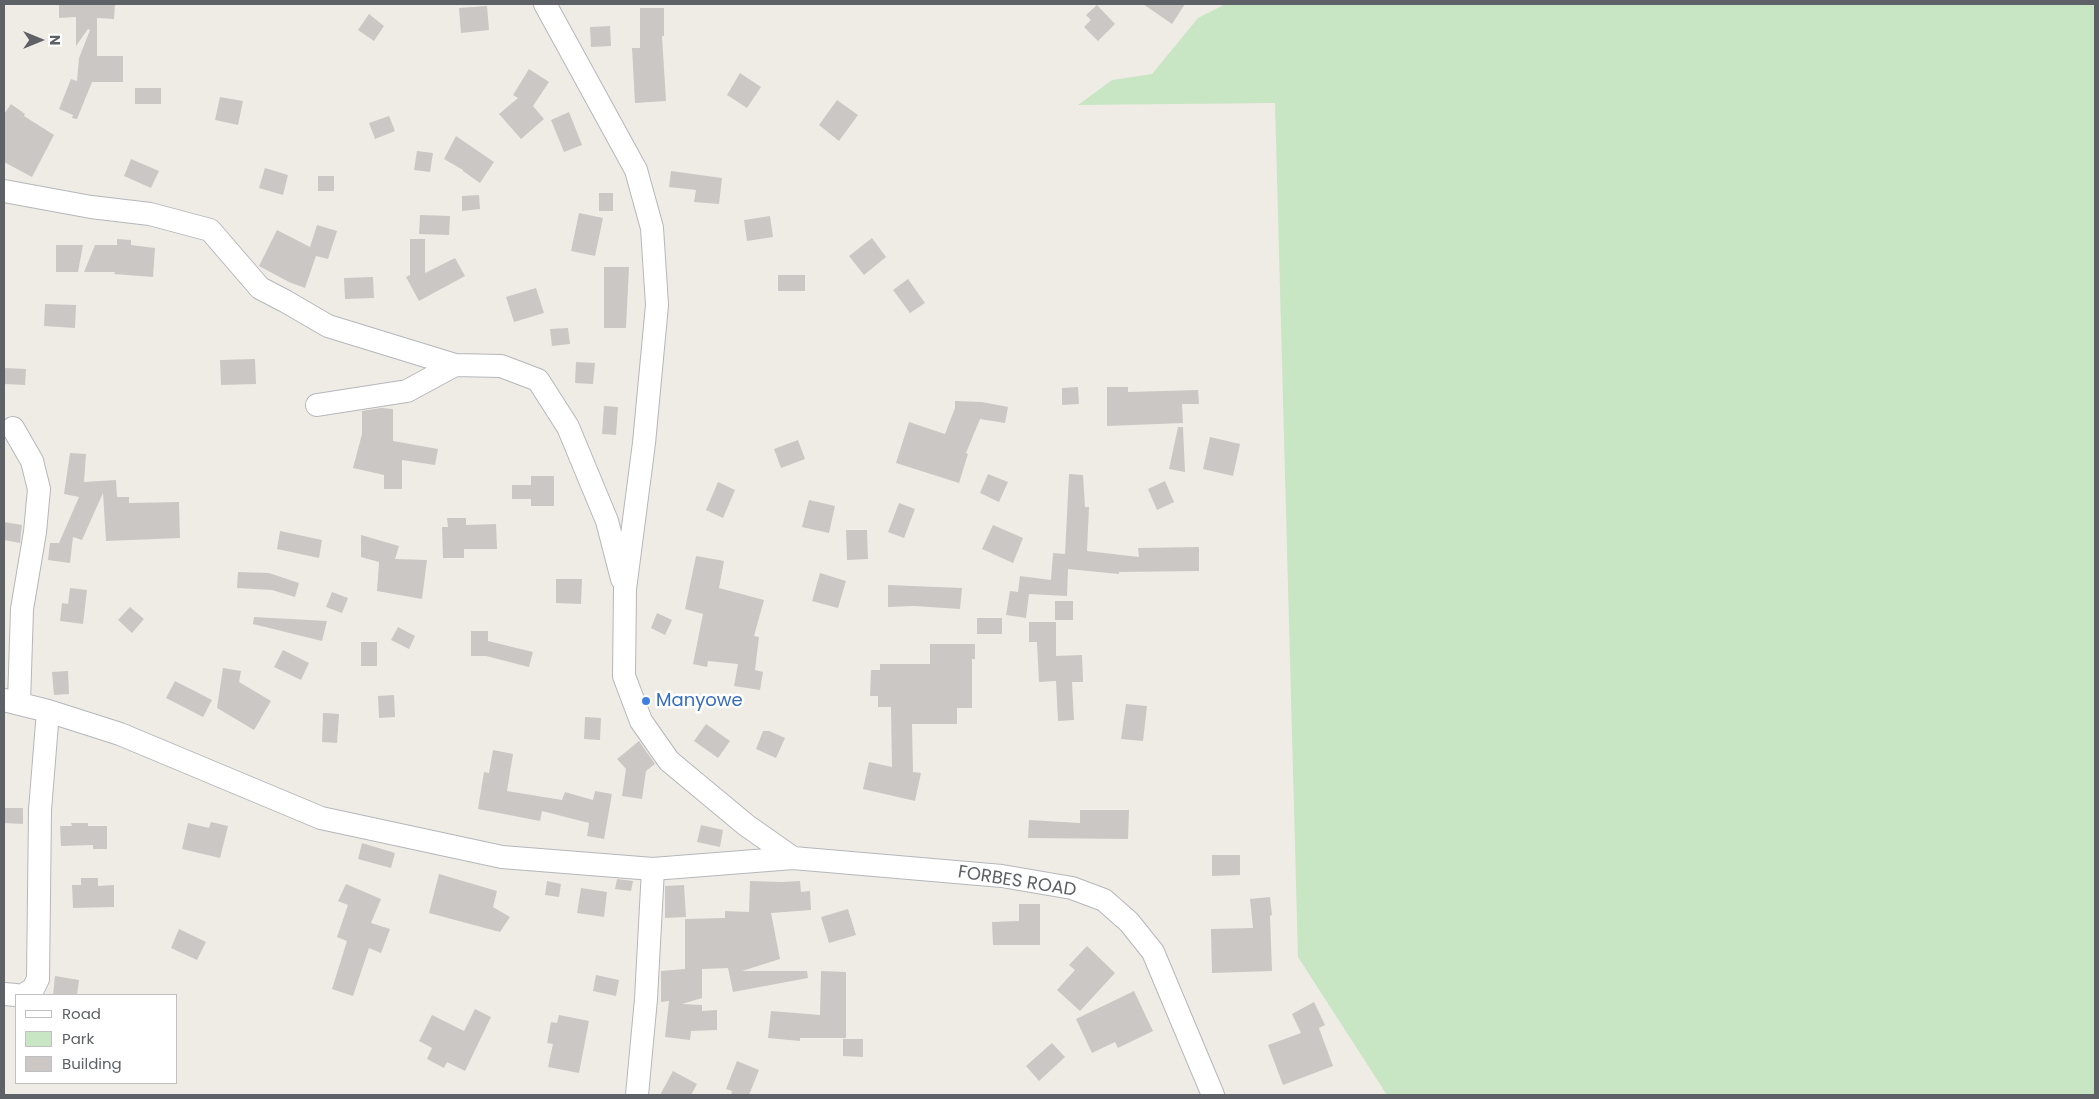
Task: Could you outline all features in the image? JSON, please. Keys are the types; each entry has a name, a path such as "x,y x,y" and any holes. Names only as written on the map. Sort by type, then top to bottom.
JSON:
{"street":[{"path":"545,4 636,170 652,228 657,305 644,443 625,589 624,676 641,721 669,761 746,825 793,858"},
{"path":"4,191 150,214 210,230 260,288 328,326 455,365 501,366 538,380 571,435 606,521 625,589"},
{"path":"317,405 407,391 455,365"},
{"path":"11,701 22,609 35,532 39,489 32,461 13,428"},
{"name":"FORBES ROAD","path":"11,701 120,734 321,818 502,857 653,869 793,858 1002,876 1072,888 1104,900 1129,922 1153,952 1213,1095"},
{"path":"25,994 33,989 38,979 40,810 48,711"},
{"path":"637,1095 646,999 653,869"}],"green space":[{"path":"1226,4 2095,4 2095,1095 1387,1095 1298,957 1275,103 1078,105 1112,80 1152,74 1198,18"}],"building":[{"path":"59,4 115,4 114,19 97,18 97,56 123,56 123,82 92,82 77,119 72,118 73,115 59,109 71,79 77,81 79,58 90,30 88,29 76,46 76,17 59,18"},
{"path":"1143,4 1185,4 1172,24"},
{"path":"1097,5 1115,24 1098,41 1084,27 1091,20 1086,15"},
{"path":"487,6 489,30 461,33 459,8"},
{"path":"640,8 664,8 664,36 662,36 666,101 635,103 632,48 640,48"},
{"path":"369,14 384,26 374,41 358,30"},
{"path":"610,26 611,46 591,47 590,27"},
{"path":"529,69 549,82 533,106 544,119 521,139 499,114 518,98 513,95"},
{"path":"740,73 761,87 747,108 727,95"},
{"path":"135,88 161,88 161,104 135,104"},
{"path":"220,97 243,101 238,125 215,120"},
{"path":"837,100 858,115 839,141 819,125"},
{"path":"11,104 25,114 24,116 54,135 32,177 4,162 4,114"},
{"path":"569,112 582,145 564,152 551,120"},
{"path":"389,116 395,131 375,139 369,123"},
{"path":"456,136 494,162 480,183 444,159"},
{"path":"417,151 433,153 430,172 414,170"},
{"path":"131,159 159,171 151,188 124,176"},
{"path":"265,168 288,175 283,195 259,188"},
{"path":"671,171 722,178 719,204 694,202 696,190 669,187"},
{"path":"318,176 334,176 334,191 318,191"},
{"path":"599,193 613,193 613,211 599,211"},
{"path":"479,195 480,209 462,211 462,196"},
{"path":"579,213 603,218 595,256 571,251"},
{"path":"420,215 450,216 449,235 419,234"},
{"path":"770,216 773,237 747,241 744,220"},
{"path":"317,225 337,231 328,259 316,256 305,288 259,266 277,230 310,247"},
{"path":"872,238 886,257 864,275 849,256"},
{"path":"117,239 131,240 131,245 155,248 153,277 114,274 115,272 84,272 95,245 117,245"},
{"path":"410,239 425,239 425,273 455,258 465,276 419,301 406,277 410,275"},
{"path":"56,245 83,245 78,272 56,272"},
{"path":"604,267 629,267 626,328 604,328"},
{"path":"778,275 805,275 805,291 778,291"},
{"path":"373,277 374,298 345,299 344,278"},
{"path":"908,279 925,303 910,313 893,290"},
{"path":"536,288 544,313 514,322 506,297"},
{"path":"45,304 76,305 75,328 44,326"},
{"path":"568,328 570,344 552,346 550,329"},
{"path":"255,359 256,384 221,385 220,360"},
{"path":"576,362 595,363 593,384 575,383"},
{"path":"4,368 26,369 25,385 4,384"},
{"path":"1078,387 1079,404 1062,405 1062,388"},
{"path":"1107,387 1128,387 1128,392 1198,390 1199,404 1182,404 1183,423 1107,426"},
{"path":"955,401 982,402 1008,407 1005,423 980,419 966,453 968,454 959,483 896,463 909,422 945,434 955,408"},
{"path":"604,406 618,407 616,435 602,434"},
{"path":"381,408 393,409 393,441 438,449 435,465 402,460 402,489 384,489 384,475 353,468 362,434 362,411"},
{"path":"1178,427 1183,427 1185,472 1169,469"},
{"path":"1210,437 1240,444 1233,476 1203,469"},
{"path":"798,440 805,459 781,468 774,449"},
{"path":"70,453 86,454 84,482 116,480 117,497 129,497 129,503 179,502 180,538 106,541 103,493 82,540 73,537 70,563 48,560 50,543 59,543 79,497 64,494"},
{"path":"988,474 1008,482 999,502 980,493"},
{"path":"1069,474 1083,475 1085,507 1089,507 1087,551 1139,557 1138,548 1199,547 1199,571 1119,572 1119,574 1068,569 1067,596 1029,594 1026,618 1006,615 1010,591 1018,592 1020,576 1051,580 1053,553 1065,554"},
{"path":"531,476 554,476 554,506 531,506 531,499 512,499 512,485 531,485"},
{"path":"1165,481 1174,502 1157,510 1148,489"},
{"path":"718,482 735,490 723,518 706,510"},
{"path":"809,500 835,506 829,533 802,527"},
{"path":"899,503 915,509 904,538 888,532"},
{"path":"447,518 466,518 466,525 496,524 497,549 464,549 464,558 443,558 442,527 448,527"},
{"path":"4,522 22,525 20,543 4,540"},
{"path":"993,525 1023,538 1013,563 982,549"},
{"path":"846,530 867,530 868,559 847,560"},
{"path":"280,531 322,540 319,558 277,549"},
{"path":"361,535 399,546 395,559 427,560 422,599 377,591 379,562 361,557"},
{"path":"696,556 724,561 719,588 764,600 754,636 759,637 755,670 763,672 760,690 734,686 738,664 708,661 707,667 693,664 703,614 685,609"},
{"path":"238,572 269,573 299,583 295,597 272,590 237,588"},
{"path":"820,573 846,581 838,608 812,601"},
{"path":"556,579 582,579 581,604 556,603"},
{"path":"888,585 962,588 960,609 914,606 888,607"},
{"path":"70,588 87,590 83,624 60,621 62,603 68,604"},
{"path":"332,592 348,598 342,613 326,607"},
{"path":"1055,601 1073,601 1073,620 1055,620"},
{"path":"130,607 144,619 132,633 118,620"},
{"path":"657,613 672,620 665,635 651,628"},
{"path":"254,617 327,621 322,641 253,624"},
{"path":"977,618 1002,618 1002,634 977,634"},
{"path":"1029,622 1056,622 1056,656 1082,655 1083,682 1072,682 1074,720 1058,721 1056,681 1039,682 1037,642 1029,642"},
{"path":"398,627 415,636 409,649 391,640"},
{"path":"471,631 488,631 488,641 533,652 529,667 486,656 471,656"},
{"path":"361,642 377,642 377,666 361,666"},
{"path":"930,644 975,644 975,659 972,659 972,708 957,708 957,724 912,724 913,772 921,773 915,801 863,789 869,762 892,767 891,707 878,707 878,696 870,696 871,670 880,670 880,664 930,664"},
{"path":"283,650 309,663 301,680 274,667"},
{"path":"223,668 241,671 239,682 271,701 254,730 217,708"},
{"path":"68,671 69,694 54,695 52,672"},
{"path":"175,681 212,700 203,717 166,698"},
{"path":"394,695 395,717 379,718 378,696"},
{"path":"1126,704 1147,706 1143,741 1121,739"},
{"path":"323,713 339,714 337,743 322,742"},
{"path":"585,717 601,718 600,740 584,739"},
{"path":"706,724 730,741 718,758 694,741"},
{"path":"763,731 769,731 785,738 776,758 756,749"},
{"path":"639,741 655,764 646,771 642,799 622,796 626,769 617,759"},
{"path":"493,750 513,754 507,791 562,800 565,792 593,800 595,791 612,794 604,839 587,836 589,823 542,811 540,821 478,809 484,772 489,773"},
{"path":"4,808 23,808 23,824 4,823"},
{"path":"1080,810 1129,810 1128,839 1028,838 1029,820 1080,823"},
{"path":"211,822 228,826 220,858 182,849 188,823 209,828"},
{"path":"71,823 88,823 88,826 107,826 107,849 93,849 93,845 61,846 60,826 72,826"},
{"path":"701,825 723,830 720,847 697,842"},
{"path":"362,843 395,853 391,868 358,859"},
{"path":"1212,855 1240,855 1240,875 1212,876"},
{"path":"439,874 497,891 493,907 510,917 500,932 429,913"},
{"path":"81,878 98,878 98,886 114,885 114,907 73,908 72,885 81,885"},
{"path":"617,879 633,881 631,891 615,889"},
{"path":"547,881 561,884 559,897 545,895"},
{"path":"750,881 800,881 801,892 810,891 811,910 771,913 780,959 742,971 807,971 808,978 733,992 728,968 702,969 702,998 682,1004 702,1005 702,1011 717,1010 717,1030 691,1031 690,1040 665,1037 669,1001 661,1002 661,971 685,969 685,919 725,918 725,911 749,912"},
{"path":"346,884 381,899 371,923 390,929 381,953 369,948 353,996 332,989 347,941 337,937 348,905 338,901"},
{"path":"684,885 686,917 665,918 665,886"},
{"path":"581,888 607,892 604,917 577,913"},
{"path":"1270,897 1272,915 1270,916 1272,971 1212,973 1211,929 1253,928 1250,899"},
{"path":"1019,904 1040,904 1040,945 993,945 992,922 1019,921"},
{"path":"848,909 856,935 829,943 821,917"},
{"path":"179,929 206,942 197,960 171,948"},
{"path":"1087,946 1115,973 1080,1011 1057,990 1075,970 1069,965"},
{"path":"821,971 846,972 846,1038 800,1038 800,1041 768,1038 771,1011 820,1015"},
{"path":"596,975 619,980 616,996 593,991"},
{"path":"55,976 79,980 77,994 53,994"},
{"path":"1134,991 1153,1031 1118,1048 1115,1042 1092,1053 1076,1019"},
{"path":"1314,1002 1325,1025 1319,1028 1333,1066 1283,1085 1268,1045 1301,1033 1292,1014"},
{"path":"475,1009 491,1017 465,1071 447,1062 444,1068 427,1059 432,1048 419,1041 432,1015 464,1031"},
{"path":"559,1015 589,1021 579,1073 548,1067 553,1044 547,1043 551,1022 557,1023"},
{"path":"843,1039 863,1039 863,1057 843,1056"},
{"path":"1052,1043 1065,1057 1039,1081 1026,1066"},
{"path":"737,1061 759,1070 749,1095 731,1095 732,1091 726,1089"},
{"path":"673,1071 697,1084 691,1095 660,1095"}],"place":[{"name":"Manyowe","path":"646,701"}]}
